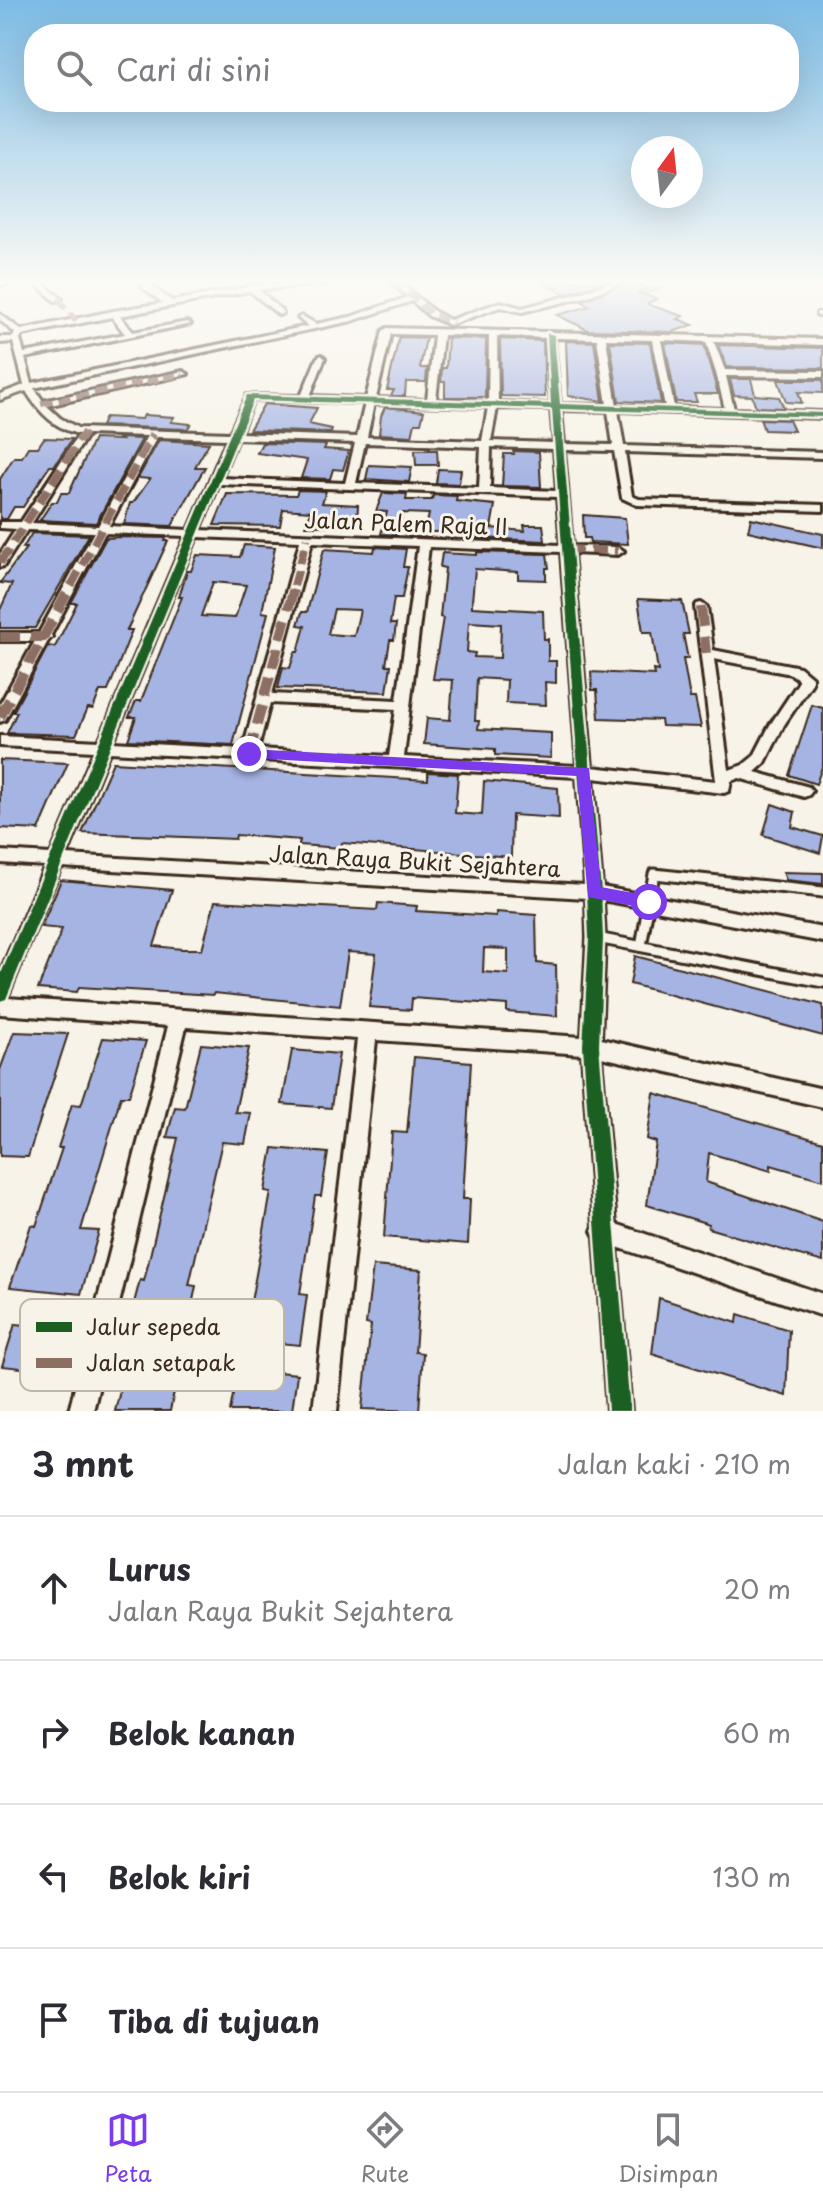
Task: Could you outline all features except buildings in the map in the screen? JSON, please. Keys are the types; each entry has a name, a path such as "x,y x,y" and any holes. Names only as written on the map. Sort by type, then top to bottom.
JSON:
{"street":[{"path":"20,347 28,387 67,428 85,432 823,455"},
{"path":"22,356 70,347"},
{"path":"0,397 28,387 220,347"},
{"path":"350,486 373,400 383,347"},
{"path":"431,402 437,347"},
{"path":"484,491 486,444 493,404 493,347"},
{"path":"551,347 594,892 596,938 591,1046 619,1411"},
{"path":"603,347 627,498 633,501 823,508"},
{"path":"658,347 670,409"},
{"path":"712,347 730,411"},
{"path":"305,398 321,358"},
{"path":"721,373 823,374"},
{"path":"41,404 183,374"},
{"path":"0,994 252,396 823,415"},
{"path":"0,563 85,432"},
{"path":"0,717 46,637 153,434"},
{"path":"215,481 561,494"},
{"name":"Jalan Palem Raja II","path":"0,525 618,551"},
{"path":"249,754 307,538"},
{"path":"396,761 424,543"},
{"path":"0,741 584,772 724,787 701,607"},
{"path":"0,637 46,637"},
{"path":"706,653 795,670 805,677 805,683 776,727 761,760 739,773 722,778"},
{"path":"264,698 403,705"},
{"path":"739,773 804,791"},
{"name":"Jalan Raya Bukit Sejahtera","path":"0,857 594,892 823,935"},
{"path":"0,1006 591,1046 823,1098"},
{"path":"109,1299 179,1018"},
{"path":"325,1411 367,1031"},
{"path":"603,1231 823,1305"},
{"path":"81,1411 86,1391"}],"lane":[{"path":"641,946 651,878 658,873 823,892"},
{"path":"596,938 823,982"}],"marked path":[{"path":"41,404 183,374"},
{"path":"0,563 85,432"},
{"path":"0,717 153,434"},
{"path":"249,754 307,538"},
{"path":"566,549 618,551"},
{"path":"701,607 706,653"},
{"path":"0,637 46,637"}],"cycle path":[{"path":"551,347 594,892 596,938 591,1046 619,1411"},
{"path":"0,994 250,397 823,415"}],"route":[{"path":"249,754 584,772 594,892 649,902"}]}
